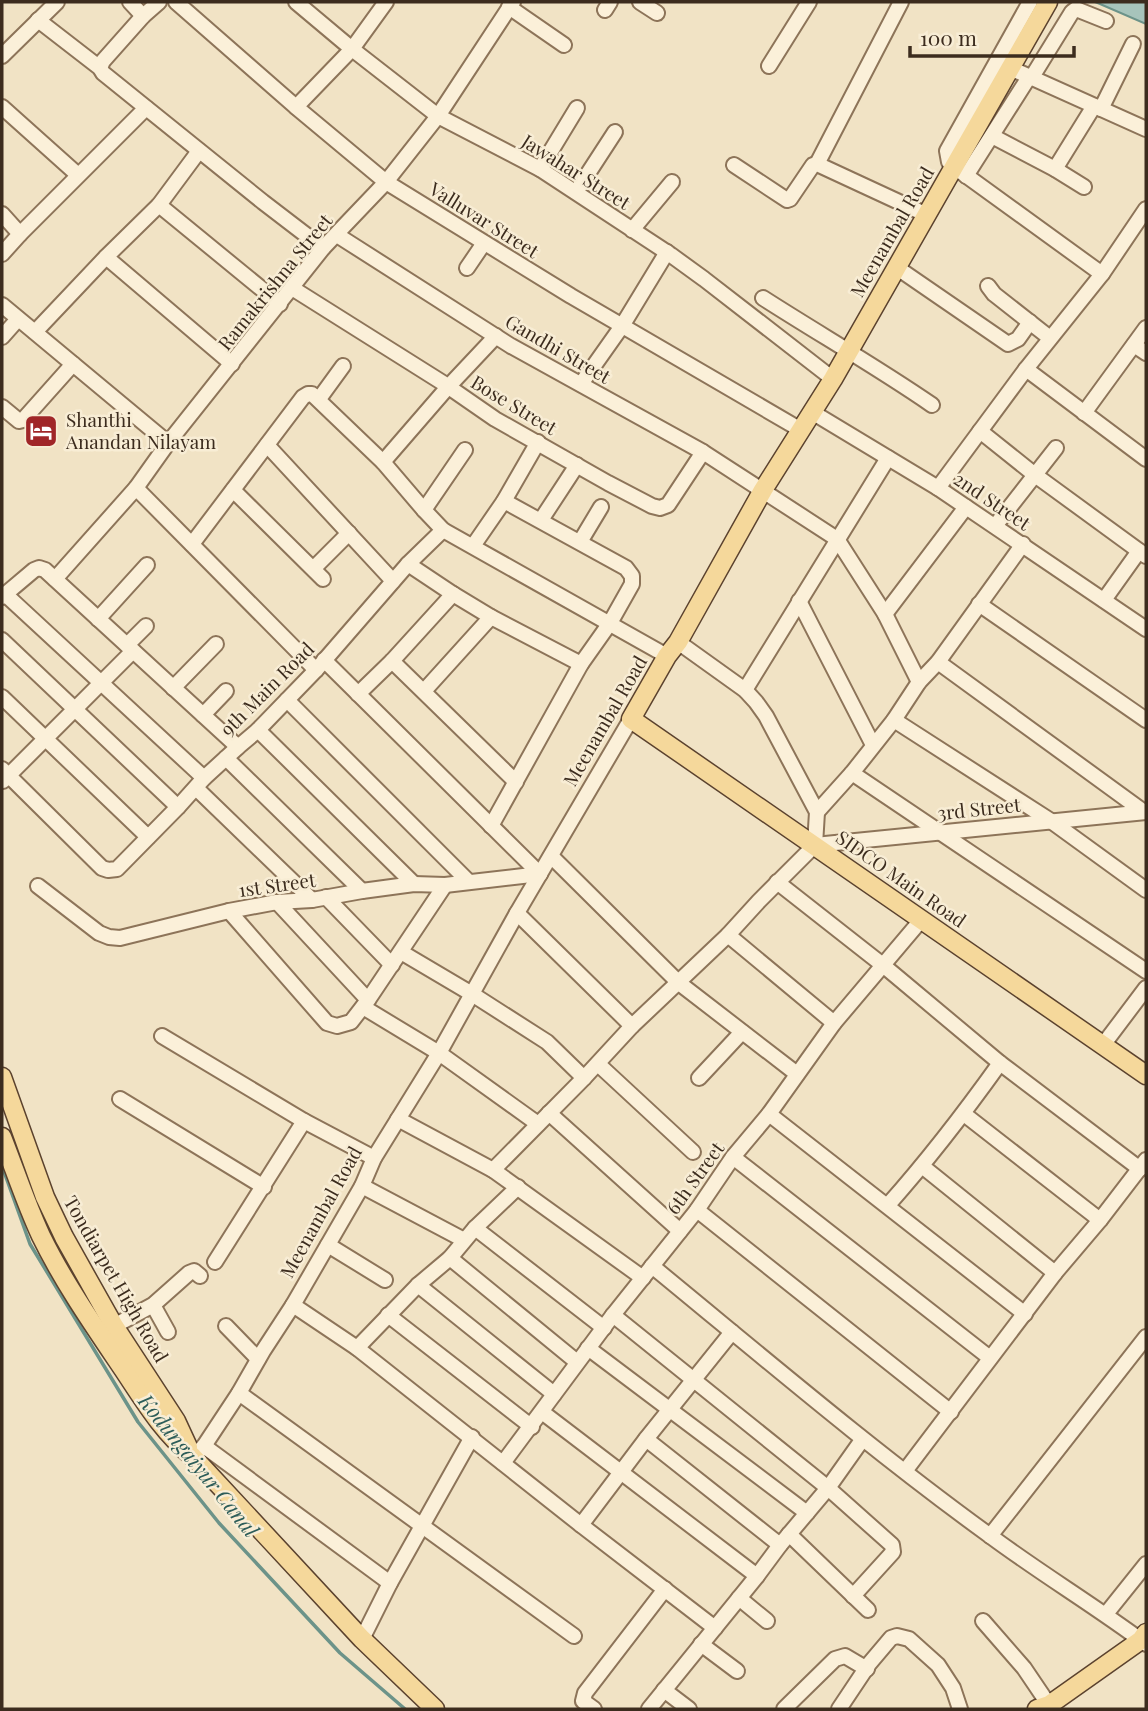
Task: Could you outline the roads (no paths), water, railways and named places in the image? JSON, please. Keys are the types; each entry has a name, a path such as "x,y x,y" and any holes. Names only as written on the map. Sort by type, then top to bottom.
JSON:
{"main road":[{"name":"Meenambal Road","path":"631,719 927,215 960,171 1010,68 1048,2"},
{"name":"SIDCO Main Road","path":"631,719 1146,1075"},
{"name":"Tondiarpet High Road","path":"2,1077 45,1197 64,1237 114,1326 176,1421 198,1451 362,1639 435,1709"},
{"name":"Tondiarpet High Road","path":"2,1137 40,1234 99,1334 163,1428 176,1443 198,1451"},
{"path":"1045,1708 1144,1639"}],"street":[{"path":"2,56 57,2"},
{"path":"130,2 143,16"},
{"path":"100,68 103,61 143,16 159,2"},
{"name":"Valluvar Street","path":"176,2 386,182 622,326 802,430"},
{"name":"Jawahar Street","path":"296,2 438,116 540,169 576,192 704,279 833,379"},
{"path":"296,107 352,49 386,2"},
{"path":"640,2 657,13"},
{"path":"769,66 808,2"},
{"path":"734,164 787,200 790,199 813,165 817,164 901,2"},
{"path":"1029,2 947,151 949,162 1102,274"},
{"path":"511,5 564,46"},
{"name":"Ramakrishna Street","path":"55,579 136,488 168,443 323,248 386,182 438,116 511,5"},
{"path":"960,171 992,136 1072,12 1081,10 1106,21"},
{"path":"38,20 323,248"},
{"path":"1055,169 1098,107 1133,44"},
{"path":"1010,68 1146,129"},
{"path":"2,107 78,175"},
{"path":"2,254 146,108"},
{"path":"540,169 577,108"},
{"path":"576,192 615,132"},
{"path":"992,136 1084,187"},
{"path":"35,332 159,205 199,151"},
{"path":"817,164 927,215"},
{"path":"632,230 672,182"},
{"path":"159,205 280,304"},
{"path":"938,488 1026,369 1102,274 1146,209"},
{"path":"2,214 20,234"},
{"name":"Gandhi Street","path":"337,235 496,336 703,452 837,539"},
{"path":"467,268 484,243"},
{"path":"581,384 622,326 667,253"},
{"path":"106,257 232,364"},
{"path":"897,267 1008,344 1018,340 1030,322"},
{"path":"988,286 994,294 1050,338"},
{"name":"Bose Street","path":"292,288 495,419 652,506 660,508 668,505 703,452"},
{"path":"763,299 881,370 932,405"},
{"path":"2,306 168,443"},
{"path":"2,337 18,319"},
{"path":"1084,413 1140,349 1146,328"},
{"path":"383,462 496,336"},
{"path":"2,407 19,421 23,420 73,364"},
{"path":"319,399 342,366"},
{"path":"1026,369 1146,459"},
{"path":"192,544 303,397 312,394 383,462 443,530 610,623 673,649 745,690 766,716 817,812 815,845 728,935 632,1026 493,1170"},
{"name":"2nd Street","path":"812,412 938,488 1146,629"},
{"path":"980,431 1035,475 1143,553 1104,600"},
{"path":"472,546 538,442"},
{"path":"267,445 393,581"},
{"path":"995,526 1056,448"},
{"path":"424,510 465,450"},
{"path":"745,690 888,458"},
{"path":"541,520 577,465"},
{"path":"136,488 320,665 358,694 540,874"},
{"path":"233,490 319,574 349,533"},
{"path":"491,826 581,664 610,623 632,584 632,576 626,568 503,501"},
{"path":"580,542 601,507"},
{"path":"885,614 967,507"},
{"name":"9th Main Road","path":"4,776 102,868 113,870 121,867 200,783 287,700 408,564 443,530"},
{"path":"837,539 885,614 919,682"},
{"path":"817,812 894,720 919,682 938,662 1023,544"},
{"path":"408,564 491,617 581,664"},
{"path":"98,619 147,565"},
{"path":"237,747 45,570 34,570 4,595 102,683 200,783 392,965"},
{"path":"358,694 453,594"},
{"path":"799,601 873,745"},
{"path":"979,604 1146,720"},
{"path":"424,691 491,617"},
{"path":"4,776 46,740 102,683 146,626"},
{"path":"2,639 178,807"},
{"path":"173,688 216,644"},
{"path":"392,661 516,782"},
{"path":"938,662 1145,812"},
{"path":"202,715 226,691"},
{"path":"2,698 148,837"},
{"path":"287,700 468,881"},
{"name":"Meenambal Road","path":"198,1451 239,1393 293,1305 362,1186 374,1158 439,1053 517,913 631,719"},
{"path":"894,720 1051,821 1146,890"},
{"path":"258,730 414,884"},
{"path":"226,758 362,891"},
{"path":"852,773 1146,971"},
{"name":"3rd Street","path":"815,845 1145,812"},
{"path":"551,856 679,983 797,1074"},
{"name":"1st Street","path":"38,886 99,933 120,937 277,902 414,884 445,885 540,874"},
{"path":"777,882 884,965 1000,1063 1143,1165 1055,1273 905,1471"},
{"path":"229,911 327,1023 337,1026 351,1022 366,1003 445,885"},
{"path":"277,902 366,1003 538,1124"},
{"path":"517,913 632,1026"},
{"name":"6th Street","path":"503,1463 532,1427 577,1362 697,1210 733,1157 769,1114 834,1023 922,919"},
{"path":"728,935 834,1023"},
{"path":"401,952 547,1042 584,1078"},
{"path":"1103,1045 1146,988"},
{"path":"699,1078 742,1032"},
{"path":"162,1036 304,1121 374,1158"},
{"path":"888,1205 964,1114 1000,1063"},
{"path":"597,1064 693,1152"},
{"path":"120,1099 264,1187"},
{"path":"549,1113 680,1231"},
{"path":"769,1114 1025,1314"},
{"path":"964,1114 1100,1220"},
{"path":"398,1119 493,1170 647,1272 732,1332 862,1440 990,1536 1144,1639"},
{"path":"215,1262 304,1121"},
{"path":"733,1157 990,1358"},
{"path":"922,1166 1055,1273"},
{"path":"362,1186 464,1240"},
{"path":"357,1348 418,1285 450,1258 475,1228 518,1187"},
{"path":"697,1210 951,1412"},
{"path":"475,1228 693,1380 828,1488 894,1547 893,1552 853,1596"},
{"path":"328,1245 384,1280"},
{"path":"450,1258 577,1362"},
{"path":"114,1326 153,1305 189,1273 194,1271 200,1276"},
{"path":"418,1285 554,1394"},
{"path":"153,1305 168,1332"},
{"path":"293,1305 357,1348 715,1628"},
{"path":"388,1315 532,1427"},
{"path":"226,1326 258,1359"},
{"path":"580,1525 732,1332"},
{"path":"990,1536 1146,1337"},
{"path":"588,1348 807,1513"},
{"path":"239,1393 574,1636"},
{"path":"542,1412 757,1576"},
{"path":"362,1639 390,1583 472,1437"},
{"path":"646,1439 784,1540 868,1610"},
{"path":"649,1709 828,1488 862,1440"},
{"path":"198,1451 390,1583"},
{"path":"1106,1614 1146,1564"},
{"path":"594,1709 583,1701 584,1693 665,1589"},
{"path":"739,1598 766,1620"},
{"path":"983,1621 1024,1668 1045,1708"},
{"path":"839,1709 891,1638 897,1636 909,1639 938,1665 953,1688 960,1709"},
{"path":"701,1644 737,1671"},
{"path":"784,1709 835,1659 845,1656 867,1669"},
{"path":"664,1690 689,1709"}],"water":[{"path":"1095,2 1146,2 1146,24 1100,4"}],"waterway":[{"name":"Kodungaiyur Canal","path":"2,1166 30,1244 138,1422 219,1523 340,1653 405,1709"}],"place":[{"name":"Shanthi Anandan Nilayam","path":"41,431"}]}
